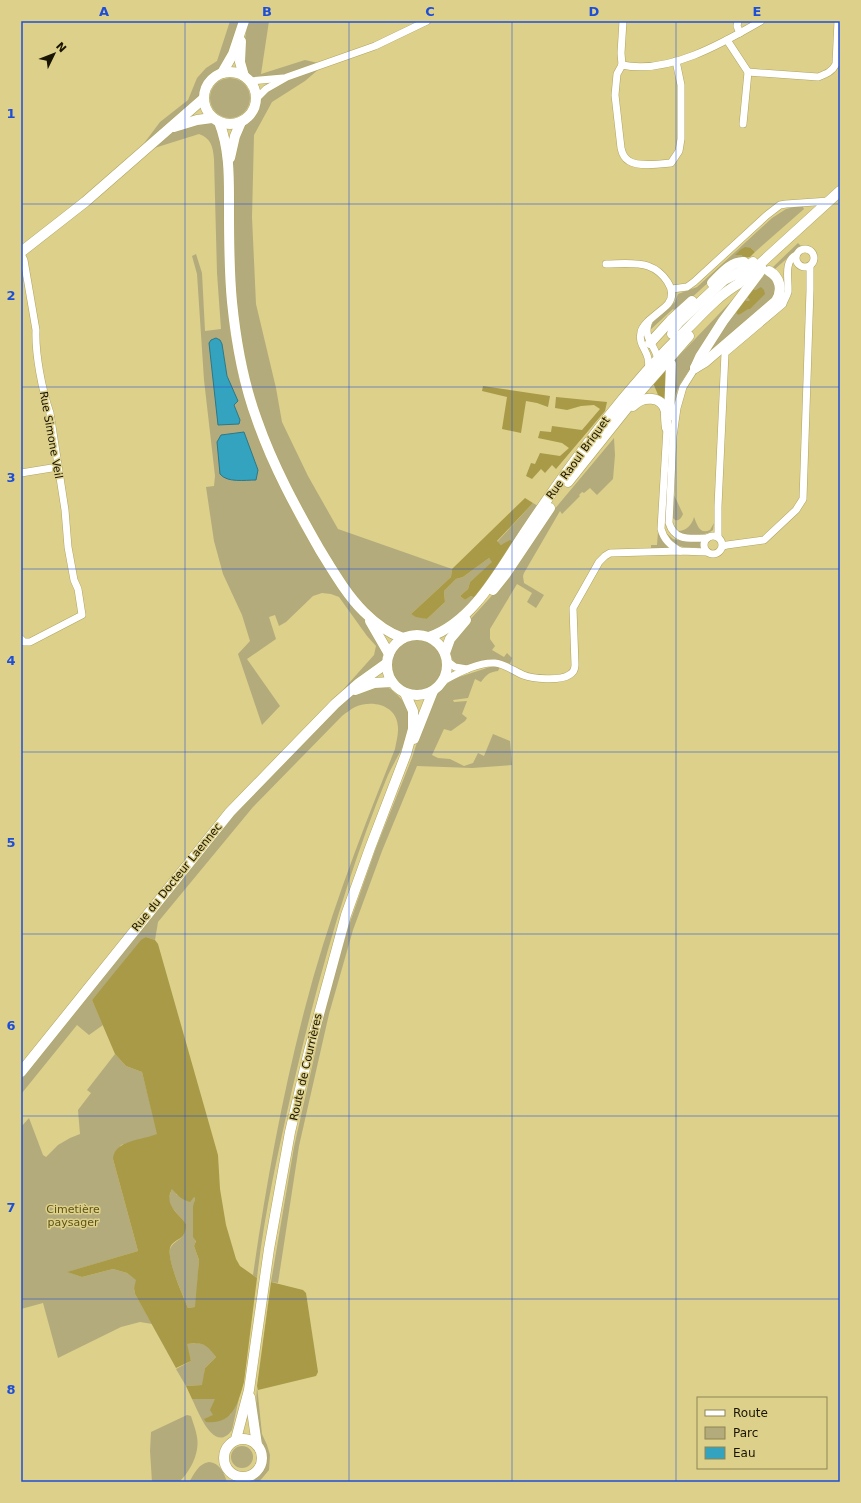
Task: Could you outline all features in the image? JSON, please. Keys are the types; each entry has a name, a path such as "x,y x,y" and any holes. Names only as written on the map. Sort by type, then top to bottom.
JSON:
{"street":[{"path":"256,99 266,89 287,77 375,46 427,21"},
{"path":"623,21 621,53 622,65 617,74 615,95 621,148 623,156 629,161 636,164 671,163 679,151 682,104 676,61"},
{"path":"738,21 737,26 740,33"},
{"path":"622,65 631,67 648,66 676,61 698,54 761,21"},
{"path":"748,72 818,77 827,74 836,64 838,21"},
{"path":"222,73 230,60 243,25"},
{"path":"170,128 197,120 216,120 230,124 241,122 250,115 256,99 254,89 247,79 240,56 243,25"},
{"path":"727,40 748,72 743,124"},
{"path":"287,77 247,79 233,72 222,73 212,78 205,88 203,99 206,109 216,120 224,136 229,166 230,268 236,334 244,378 256,419 267,447 294,504 339,580 364,612 388,658 388,673 392,682 398,689 405,693 420,695 434,691 443,681 467,669 485,664 496,663 530,677 549,678 569,675 574,671 575,665 574,604 602,558 610,553 629,552 680,551 716,554 719,553 723,546 727,544 764,540 796,510 804,499 810,266 814,259 810,251 802,250 792,257 788,264 788,293 783,304 725,353 718,506 718,537 721,539 723,546"},
{"path":"21,253 85,202 203,99"},
{"path":"229,166 235,136 241,122"},
{"name":"Rue Raoul Briquet","path":"446,657 452,635 505,575 568,482 624,412 660,361 700,316 730,289 738,284 840,191"},
{"path":"672,289 684,288 690,285 767,214 780,206 786,204 829,201"},
{"path":"672,334 674,328 679,322 724,280 747,267 779,238 796,230"},
{"path":"718,537 710,536 707,538 680,538 673,532 670,523 673,436 677,408 683,387 700,357 731,310 760,272 786,248 796,230"},
{"name":"Rue Simone Veil","path":"21,253 24,260 36,330 35,341 43,391 50,413 65,510 68,547 74,580 78,589 82,615 30,642 24,642 21,639"},
{"path":"796,255 798,265 805,267 810,266"},
{"path":"647,345 674,317 722,273 737,263 744,262"},
{"path":"606,264 649,266 665,279 672,289 672,296 669,302 650,321 646,332 648,338 647,345"},
{"path":"695,368 705,362 776,301 779,294 779,281 775,274 769,271"},
{"path":"647,345 656,353 660,361 669,421 667,428"},
{"name":"Rue Raoul Briquet","path":"429,637 443,632 452,625 465,614 488,588 583,449 623,398 648,370 660,361"},
{"path":"624,412 641,399 653,399 660,403 664,409 667,428 661,528 663,536 680,551"},
{"path":"21,473 58,467"},
{"path":"706,552 704,545 707,538"},
{"path":"364,612 390,633 403,638"},
{"path":"388,658 397,642 403,638 415,635 429,637 438,644 446,657 455,666 467,669"},
{"path":"443,681 446,672 446,657"},
{"name":"Rue du Docteur Laennec","path":"21,1072 230,812 346,694 388,658"},
{"name":"Rue du Docteur Laennec","path":"346,694 374,683 392,682"},
{"name":"Route de Courrières","path":"406,754 418,731 434,691"},
{"name":"Route de Courrières","path":"236,1440 249,1390 270,1249 290,1132 309,1051 346,915 406,754 413,729 414,716 411,705 405,693"},
{"name":"Route de Courrières","path":"249,1390 257,1445"},
{"path":"246,1438 257,1445 260,1449 262,1461 260,1466 250,1478 230,1477 223,1456 228,1445 236,1440 246,1438"}],"green space":[{"path":"230,21 240,21 223,67 210,74 205,80 198,99 142,146 160,122 188,100 197,78 206,68 217,61"},
{"path":"248,21 269,21 261,74 305,60 318,63 270,78 252,77 244,68 244,45"},
{"path":"319,69 305,81 272,102 254,135 252,217 256,304 276,388 282,422 308,476 338,529 452,569 451,577 411,614 427,619 445,602 444,591 456,579 463,577 489,558 493,562 470,582 468,589 460,596 465,600 471,596 475,598 468,607 432,633 419,631 401,634 397,633 372,614 353,593 336,568 298,502 272,449 250,380 240,333 236,302 234,262 234,152 244,125 256,114 262,97 266,93 272,88 288,80"},
{"path":"230,78 244,84 250,98 244,112 230,118 216,112 210,98 216,84"},
{"path":"210,122 218,128 222,139 225,184 225,275 230,331 239,379 265,455 299,524 329,572 371,629 384,651 381,664 357,679 341,692 374,655 376,646 339,597 322,593 313,596 286,622 279,626 275,615 269,617 276,639 247,659 280,706 262,725 238,654 250,641 242,615 223,574 214,541 206,487 214,486 215,476 204,380 197,274 192,256 196,254 202,273 205,331 221,329 217,273 213,151 209,141 199,134 148,150 170,133 184,125","holes":["222,344 227,376 231,387 234,405 240,420 218,425"]},
{"path":"803,207 804,209 755,252 751,248 741,255 745,258 724,268 676,312 673,309 649,331 653,322 675,302 678,294 697,287 772,218 786,209"},
{"path":"798,243 801,246 775,269 773,267"},
{"path":"766,273 773,278 776,295 702,361 745,294 751,300 745,300 736,311 739,315 748,308 756,290 753,289"},
{"path":"739,293 680,384 674,398 674,361"},
{"path":"614,438 615,455 613,479 597,495 590,488 584,493 582,492 579,495 580,496 562,514 560,511 524,573 524,583 544,595 536,608 527,602 532,593 517,584 490,629 490,639 495,646 492,650 504,657 507,653 512,658 510,664 490,661 457,665 452,659 450,652 455,636 508,578 553,511"},
{"path":"673,493 683,514 680,519 677,520 673,518"},
{"path":"533,503 538,506 514,543 501,545 497,542"},
{"path":"694,517 697,526 701,530 710,530 714,523 713,530 702,535 680,535 678,531 684,530 688,527 692,523"},
{"path":"664,531 673,539 702,541 702,548 680,546 672,541"},
{"path":"658,532 663,542 670,549 651,549 651,545 657,545"},
{"path":"417,640 427,642 435,648 441,656 443,666 441,676 435,684 427,690 417,692 407,690 399,684 393,676 391,666 393,656 399,648 407,642"},
{"path":"493,666 500,667 498,671 492,672 484,677 481,682 475,679 468,698 453,700 454,702 467,701 462,714 467,718 451,731 444,729 432,755 438,758 450,759 464,766 473,763 478,753 484,756 493,734 510,741 512,765 472,768 417,766 382,851 353,930 329,1014 299,1146 278,1283 271,1282 294,1147 324,1013 348,928 376,848 412,758 432,696 453,679"},
{"path":"386,686 400,697 406,706 410,717 409,730 388,775 367,829 348,884 325,961 304,1038 292,1090 267,1207 257,1278 253,1275 263,1208 275,1141 297,1041 314,975 335,909 395,749 398,732 397,722 390,710 377,704 362,705 353,708 342,716 253,807 158,922 155,940 146,937 92,1000 103,1025 89,1035 77,1025 22,1093 21,1077 227,822 337,708 350,697 367,688"},
{"name":"Cimetière paysager","path":"115,1054 126,1066 142,1072 158,1135 121,1145 113,1159 138,1251 68,1272 82,1277 113,1269 127,1273 137,1280 134,1288 135,1294 152,1324 140,1322 121,1327 58,1358 43,1303 21,1309 21,1127 29,1118 43,1155 46,1157 58,1145 80,1134 78,1110 91,1093 87,1090"},
{"path":"172,1188 177,1195 194,1197 195,1199 194,1211 196,1241 194,1246 199,1260 196,1307 188,1308 171,1261 170,1249 173,1244 181,1238 186,1224 169,1204"},
{"path":"197,1343 207,1345 216,1357 205,1368 203,1385 186,1386 176,1369 191,1361 186,1344"},
{"path":"257,1386 262,1434 270,1455 269,1470 259,1482 253,1482 262,1472 267,1460 258,1429 256,1408"},
{"path":"239,1398 232,1430 225,1436 219,1437 213,1434 203,1421 192,1399 216,1399 230,1415"},
{"path":"187,1415 191,1416 198,1443 196,1456 190,1468 179,1482 152,1482 150,1451 151,1432"},
{"path":"242,1446 250,1449 253,1457 250,1465 242,1468 234,1465 231,1457 234,1449"},
{"path":"209,1462 219,1466 227,1482 189,1482 199,1467"}],"shaded area":[{"path":"745,247 751,248 755,252 750,257 745,258 741,255 735,255 740,250"},
{"path":"761,287 765,294 750,309 739,315 737,314 736,311 745,300 750,300 745,294 750,288 756,290"},
{"path":"668,367 666,403 659,397 653,383"},
{"path":"483,386 550,396 548,407 526,401 521,433 502,429 507,397 482,391"},
{"path":"556,397 607,402 605,411 556,469 552,465 545,473 541,469 532,479 526,476 531,463 535,464 540,453 560,456 569,448 562,443 538,438 540,431 551,432 552,426 582,430 600,409 594,405 581,406 567,410 555,408"},
{"path":"525,498 533,503 497,541 501,545 510,540 514,543 475,598 471,596 465,600 460,596 468,589 470,582 492,562 489,558 463,577 456,579 444,591 445,602 427,619 416,617 411,614 451,577 452,569"},
{"path":"146,937 155,940 158,944 218,1155 220,1189 226,1225 236,1259 240,1266 257,1278 242,1390 233,1411 222,1420 215,1422 206,1422 204,1419 213,1415 210,1410 215,1399 192,1399 186,1386 202,1385 205,1368 216,1357 210,1349 197,1343 187,1344 191,1361 176,1368 135,1294 134,1288 136,1280 127,1273 113,1269 82,1277 67,1272 138,1251 113,1159 118,1148 124,1144 157,1134 142,1072 126,1066 115,1054 92,1000 141,940","holes":["172,1189 180,1197 187,1201 190,1202 194,1197 195,1199 193,1206 193,1237 196,1241 194,1246 199,1260 195,1307 188,1308 171,1261 170,1248 174,1242 182,1237 186,1224 170,1204 169,1199"]},
{"path":"271,1282 303,1290 306,1293 318,1372 316,1376 258,1390 257,1386"}],"water":[{"path":"216,338 220,340 222,344 227,376 238,401 234,405 240,420 239,424 218,425 209,343 211,340"},
{"path":"244,432 258,470 256,480 227,479 220,474 217,442 221,435"}]}
